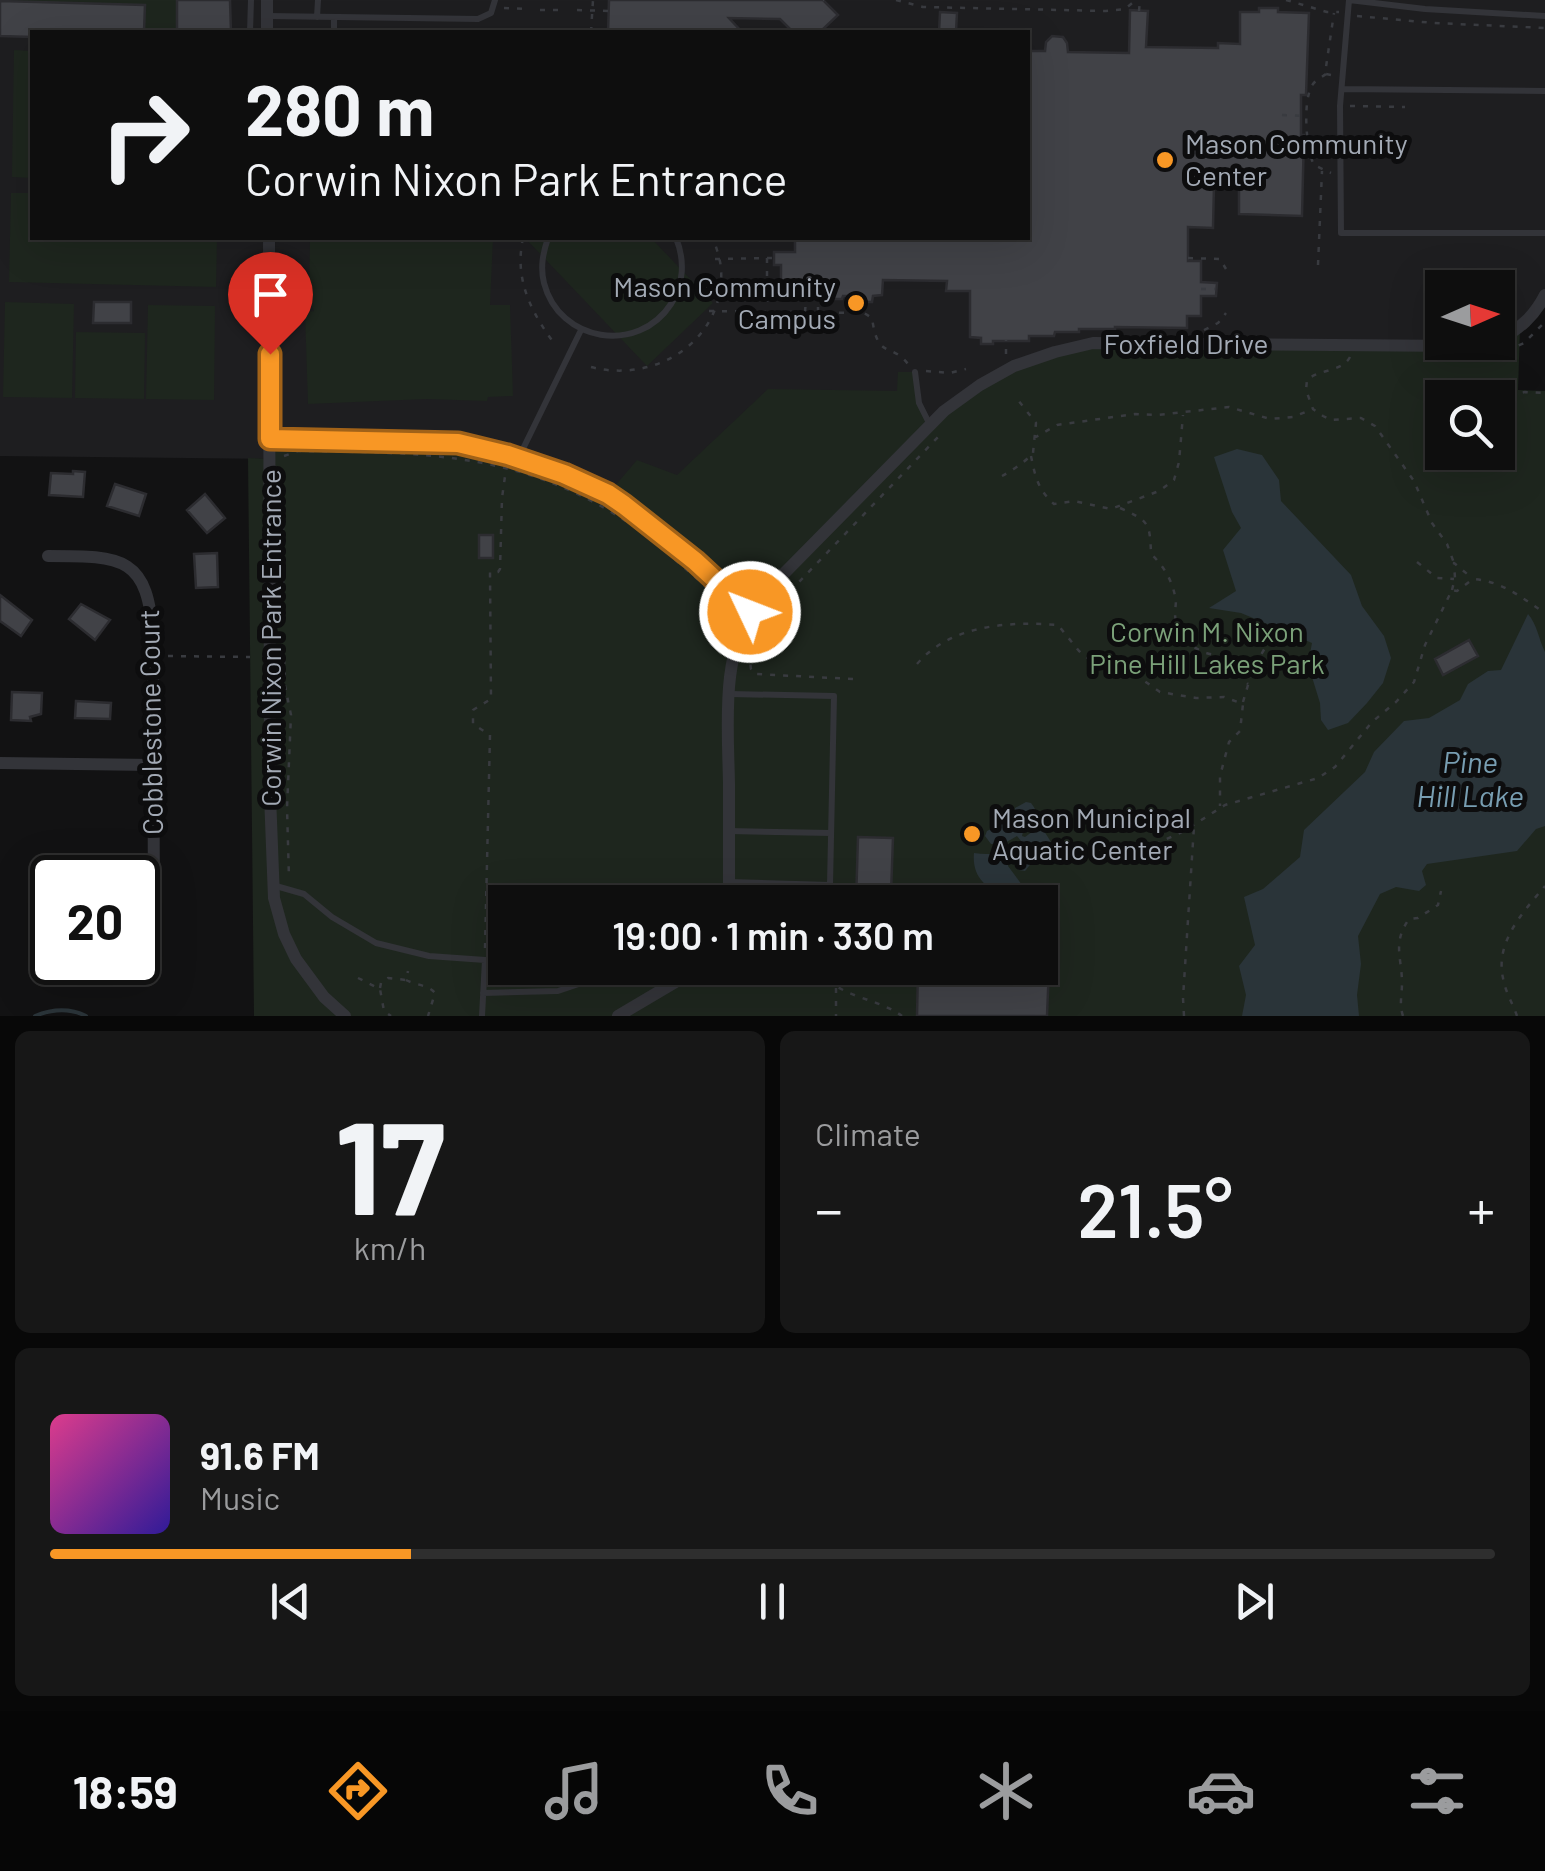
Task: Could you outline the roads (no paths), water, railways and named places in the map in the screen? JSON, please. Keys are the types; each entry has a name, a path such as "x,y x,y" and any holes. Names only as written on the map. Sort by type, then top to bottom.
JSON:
{"street":[{"path":"267,0 267,30"},
{"name":"Corwin Nixon Park Entrance","path":"269,240 272,885 277,916 296,959 345,1016"},
{"path":"1515,331 1537,312 1545,295"},
{"name":"Foxfield Drive","path":"728,694 742,630 750,612 771,587 935,430 944,411 1014,366 1093,343 1425,346"},
{"name":"Cobblestone Court","path":"48,556 115,560 144,584 152,626 154,855"},
{"path":"728,694 729,885"},
{"path":"0,763 153,765"},
{"path":"618,1016 670,985"}],"lane":[{"path":"250,0 250,30"},
{"path":"317,17 318,0"},
{"path":"267,16 478,19 491,13 494,0"},
{"path":"1545,16 1349,0 1342,89 1340,233 1545,233"},
{"path":"334,17 334,30"},
{"path":"1342,89 1545,90"},
{"path":"547,240 542,280 550,300 563,318 581,330 603,337 625,336 646,328 664,314 676,295 682,273 677,240"},
{"path":"518,459 581,330"},
{"path":"914,372 920,402 935,430"},
{"path":"270,439 458,443 564,474 624,505 695,561 750,612"},
{"path":"728,694 834,696 830,884 729,882"},
{"path":"729,830 831,833"},
{"path":"272,885 304,894 332,917 376,943 429,956 488,960"},
{"path":"482,1016 485,960"},
{"path":"484,994 558,992 578,985"}],"water":[{"path":"1237,449 1262,455 1279,480 1281,501 1351,575 1362,606 1384,636 1391,658 1383,683 1348,723 1328,730 1321,720 1308,664 1312,643 1241,613 1209,608 1236,591 1223,550 1241,528 1214,457"},
{"name":"Pine Hill Lake","path":"1528,614 1545,652 1545,826 1536,829 1517,851 1427,864 1422,871 1426,885 1419,891 1396,887 1380,894 1358,936 1359,1016 1242,1016 1246,995 1239,966 1255,945 1244,897 1263,889 1300,857 1304,830 1365,772 1374,752 1404,721 1429,718 1460,700 1468,684 1488,671 1501,670"},
{"path":"1031,803 1036,814 1022,836 1036,829 1044,831 1053,849 1034,860 1025,871 1008,860 1022,885 986,885 977,872 974,853 999,853 1021,841 1017,836 1005,843 991,844 985,836 993,828 991,813 1007,813 1008,826 1014,821 1015,808"}],"waterway":[{"path":"35,1016 61,1010 86,1016"}],"place":[{"name":"Mason Community Center","path":"1165,160"},
{"name":"Mason Community Campus","path":"856,303"},
{"name":"Mason Municipal Aquatic Center","path":"972,834"}],"park label":[{"name":"Corwin M. Nixon Pine Hill Lakes Park","path":"1207,648"}]}
